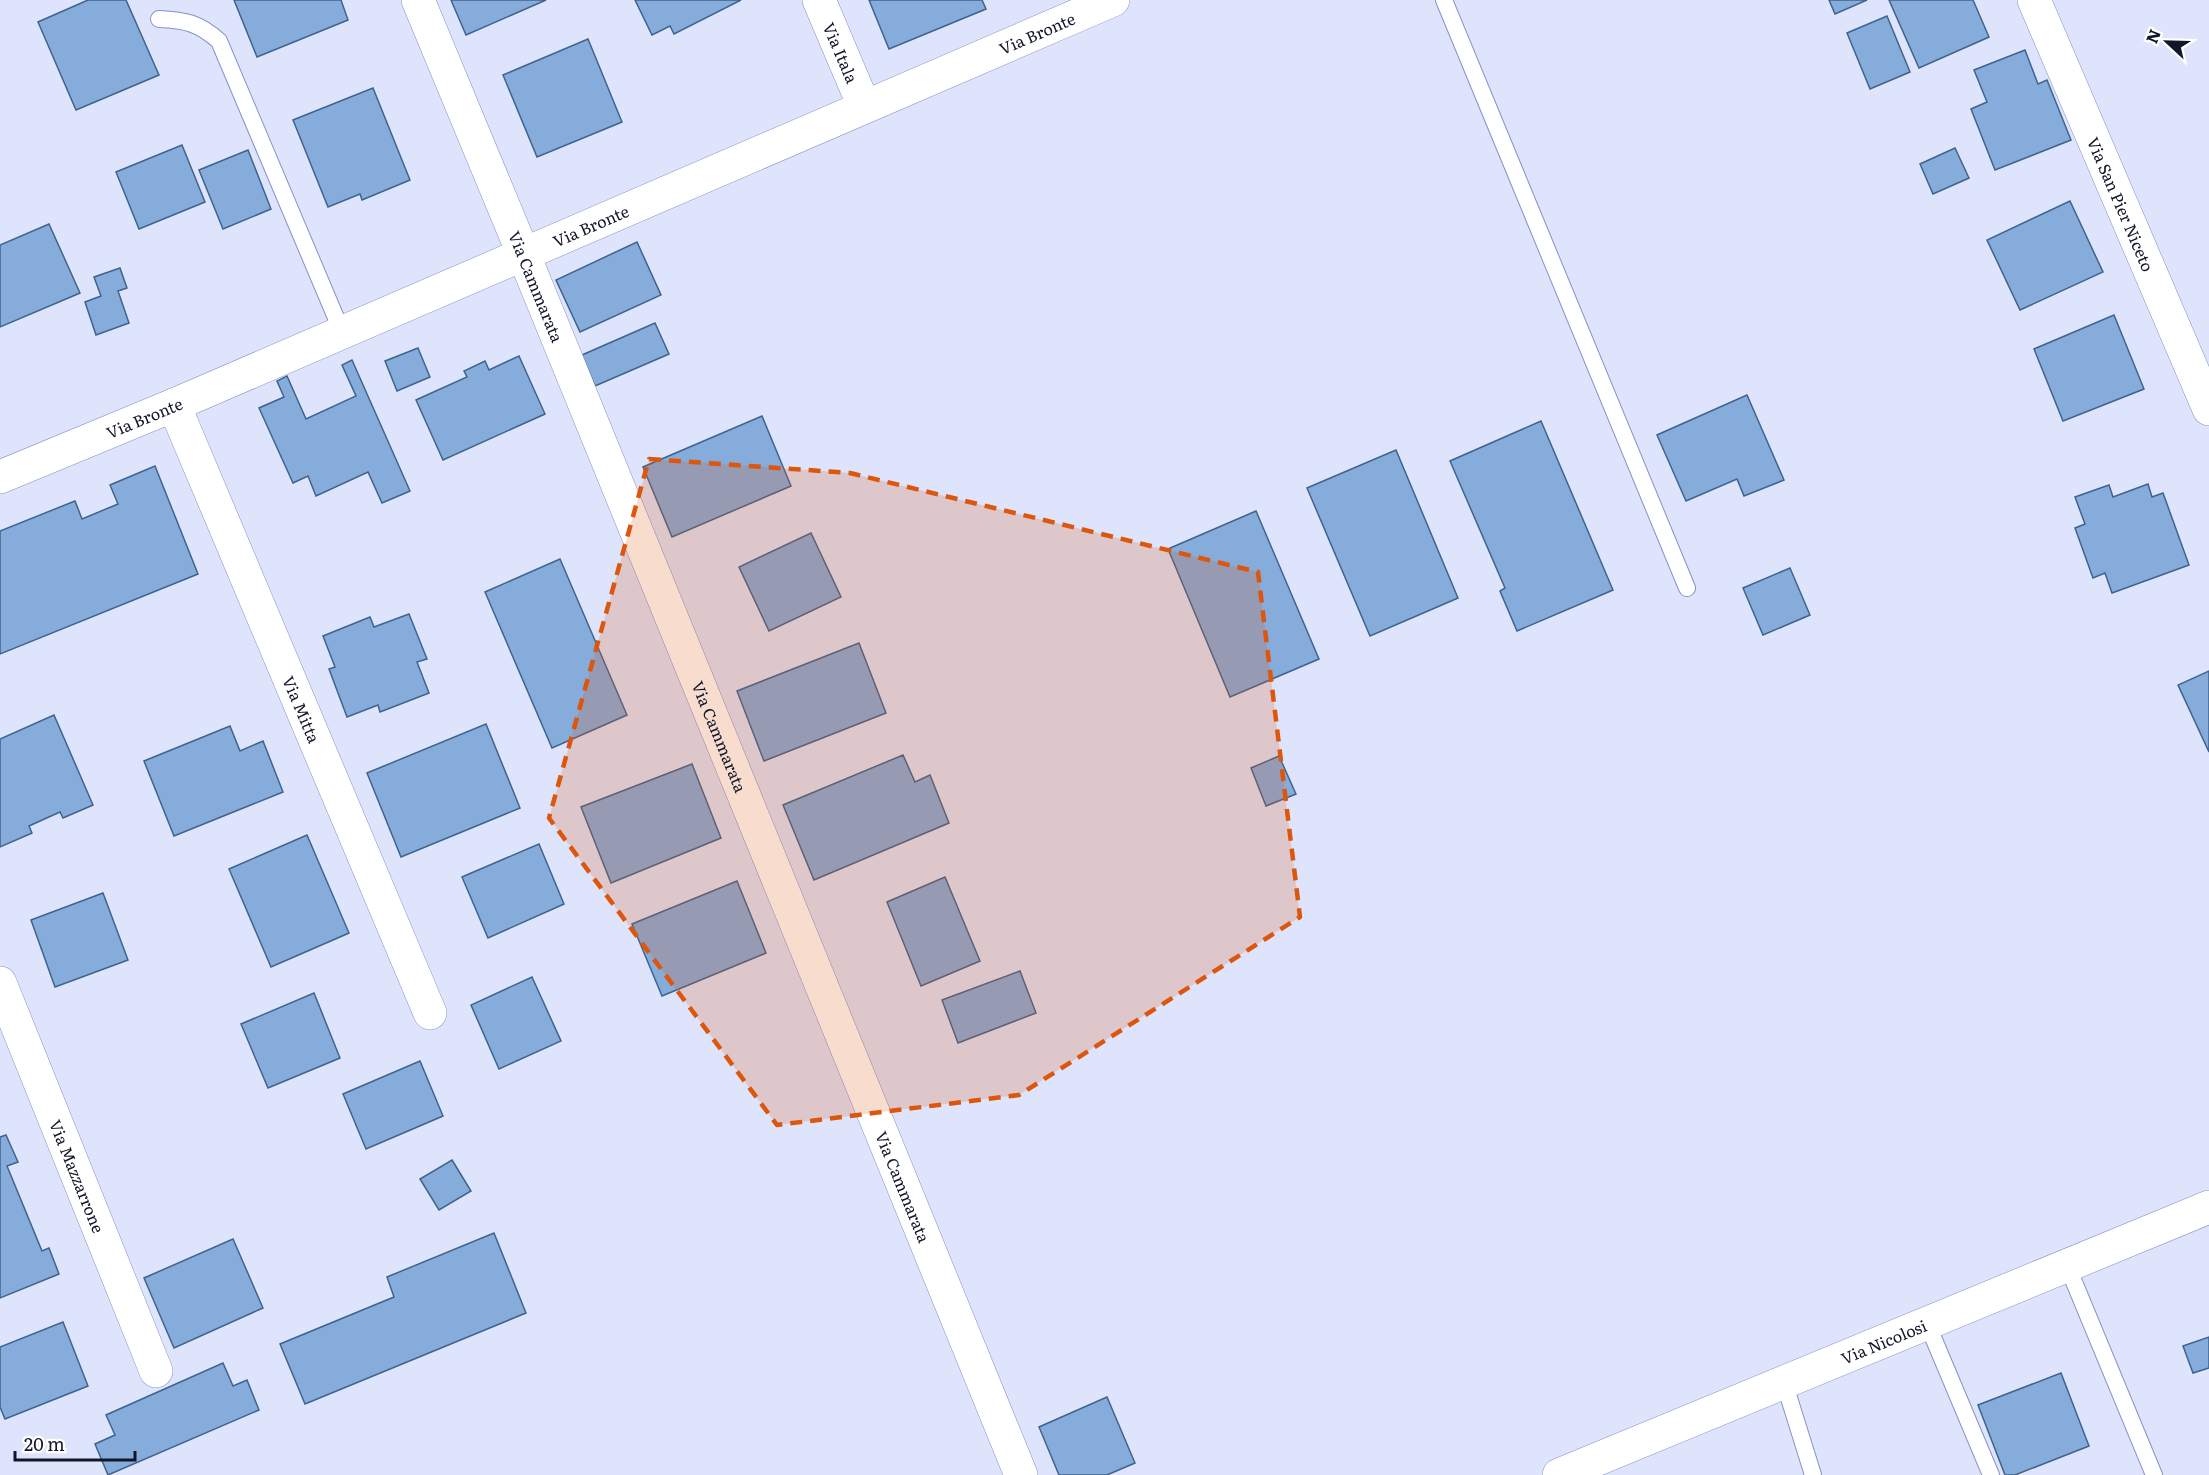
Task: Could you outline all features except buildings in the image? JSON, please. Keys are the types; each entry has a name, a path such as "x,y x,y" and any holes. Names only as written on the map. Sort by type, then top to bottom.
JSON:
{"street":[{"name":"Via Cammarata","path":"418,0 1021,1475"},
{"name":"Via Itala","path":"819,0 864,106"},
{"name":"Via Bronte","path":"0,477 174,405 1113,0"},
{"name":"Via San Pier Niceto","path":"2034,0 2209,409"},
{"name":"Via Mitta","path":"174,405 430,1012"},
{"name":"Via Mazzarrone","path":"0,983 156,1371"},
{"name":"Via Nicolosi","path":"1559,1475 2209,1206"}],"lane":[{"path":"1444,0 1687,588"},
{"path":"159,19 184,20 207,30 219,41 342,332"},
{"path":"2067,1265 2154,1475"},
{"path":"1927,1323 1991,1475"},
{"path":"1784,1382 1813,1475"}],"highlighted area":[{"path":"649,459 850,473 1258,572 1300,917 1019,1095 777,1125 549,818"}]}
